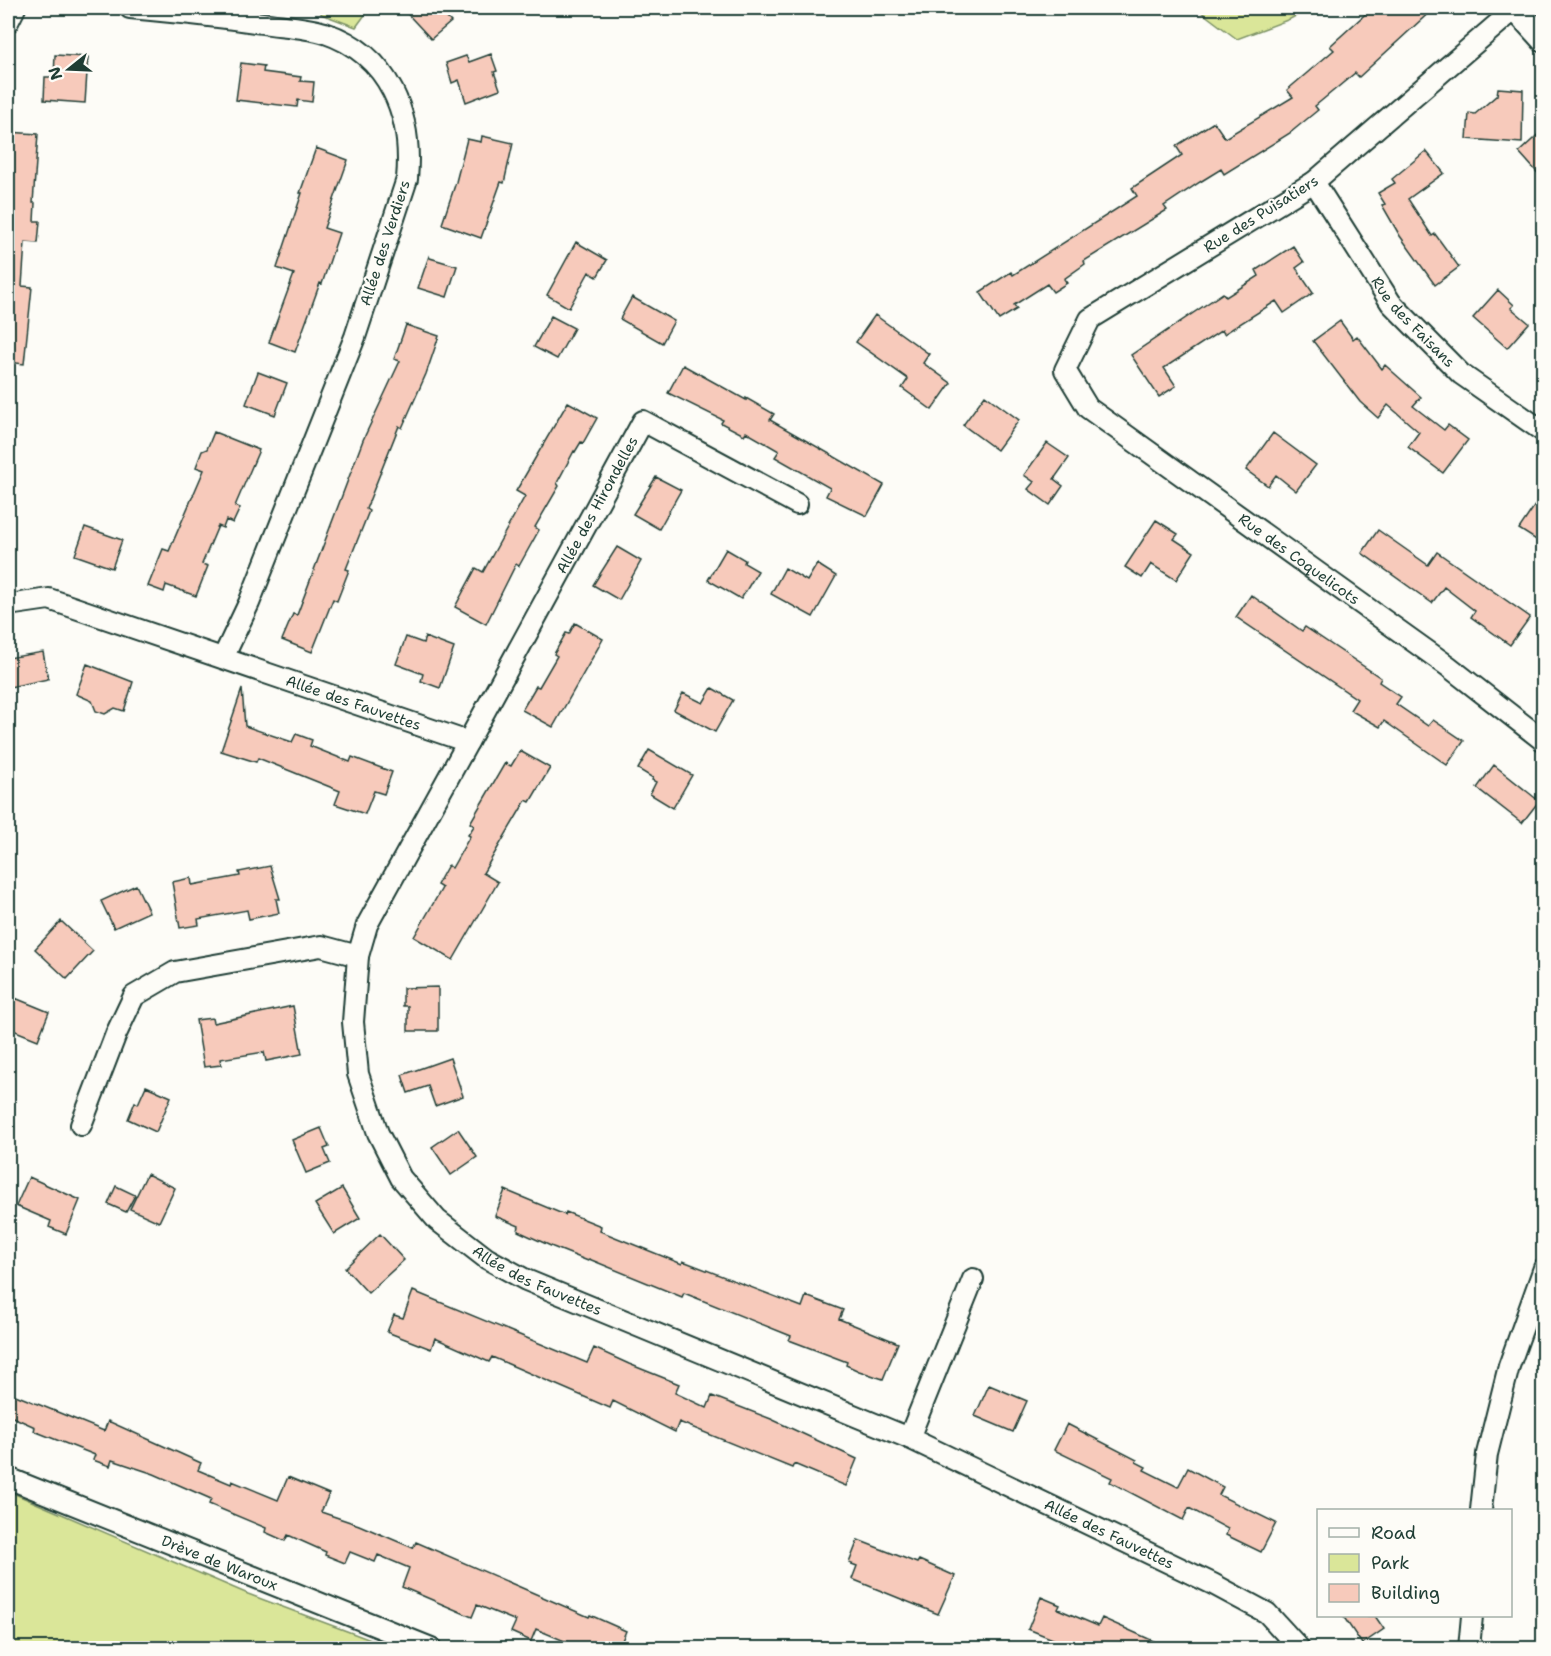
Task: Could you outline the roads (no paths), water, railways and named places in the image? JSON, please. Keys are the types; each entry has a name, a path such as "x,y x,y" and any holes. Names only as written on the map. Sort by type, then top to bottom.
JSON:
{"street":[{"path":"8,22 15,8"},
{"name":"Allée des Verdiers","path":"130,8 220,17 324,33 357,48 375,63 396,96 407,131 409,160 407,179 355,337 249,603 223,658"},
{"path":"1515,8 1544,40"},
{"name":"Rue des Puisatiers","path":"1065,370 1090,319 1314,182 1515,8"},
{"name":"Rue des Faisans","path":"1314,182 1391,303 1461,374 1544,432"},
{"name":"Rue des Coquelicots","path":"1065,370 1088,408 1448,666 1544,741"},
{"name":"Allée des Hirondelles","path":"468,742 643,421 797,504"},
{"name":"Allée des Fauvettes","path":"8,605 49,599 468,742 367,924 358,956 353,1022 358,1074 378,1133 402,1178 437,1220 486,1258 526,1280 909,1438 1213,1584 1267,1613 1299,1648"},
{"path":"81,1125 116,1034 135,996 175,972 321,946 358,956"},
{"path":"1481,1509 1487,1454 1509,1366 1544,1268"},
{"path":"909,1438 973,1279"},
{"name":"Drève de Waroux","path":"8,1478 431,1648"},
{"path":"1469,1648 1472,1617"}]}
